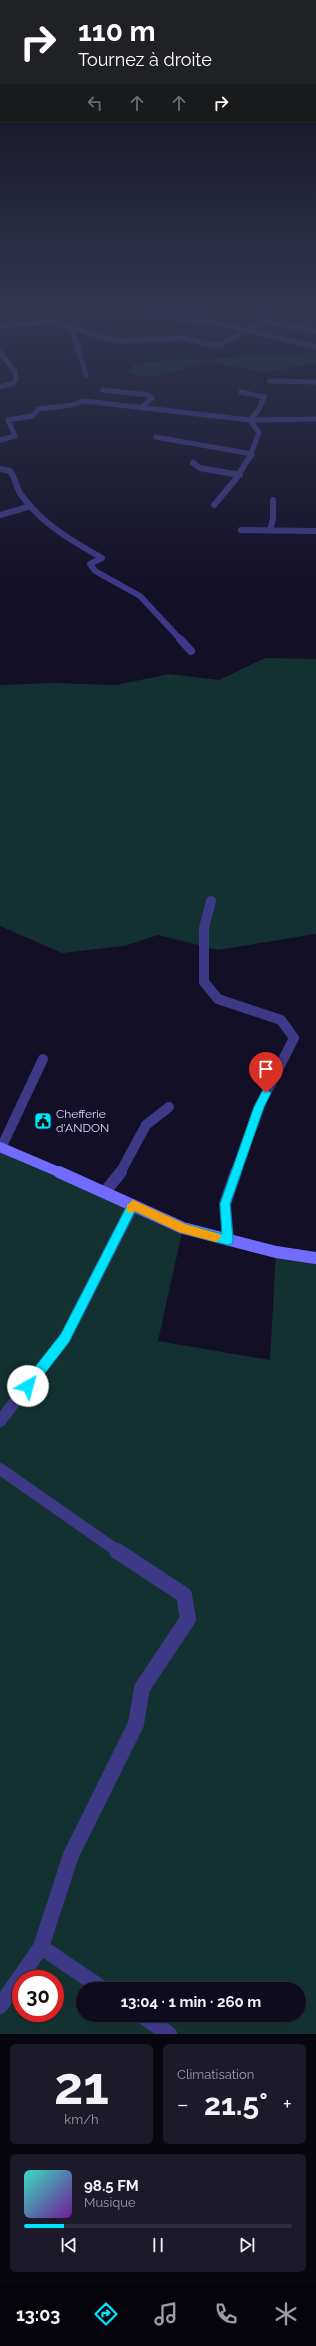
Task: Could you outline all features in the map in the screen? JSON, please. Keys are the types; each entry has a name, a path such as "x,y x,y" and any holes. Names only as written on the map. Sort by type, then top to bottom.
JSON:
{"street":[{"path":"0,440 15,436 8,420 32,416 39,410 58,406"},
{"path":"129,406 250,420 316,419"},
{"path":"250,420 258,411 260,406"},
{"path":"214,505 240,475 252,454 259,433 250,420"},
{"path":"156,437 252,454"},
{"path":"193,464 200,468 240,475"},
{"path":"0,469 8,469 13,474 15,485 31,506 46,522 68,539 102,558 90,564 95,571 140,596 190,651"},
{"path":"270,530 273,519 273,500"},
{"path":"0,515 31,506"},
{"path":"241,530 316,531"},
{"path":"211,900 204,928 204,982 218,999 280,1020 294,1038 259,1107 225,1204 228,1240"},
{"path":"43,1059 0,1148 14,1151 183,1228 228,1240 316,1258"},
{"path":"105,1192 125,1166 146,1125 169,1107"},
{"path":"0,1421 65,1338 133,1205"},
{"path":"0,1470 72,1521 184,1595 188,1619 142,1688 136,1724 71,1855 41,1946 0,2006"},
{"path":"41,1946 93,1982"},
{"path":"152,2022 169,2034"}],"green space":[{"path":"265,658 316,659 316,934 218,950 158,935 124,946 62,953 0,926 0,685 53,683 116,685 169,674 219,680"},
{"path":"0,1148 183,1228 158,1341 270,1360 276,1252 316,1258 316,2034 0,2034"}],"slow traffic":[{"path":"131,1208 133,1205 183,1228 216,1237"}],"place":[{"name":"Chefferie d'ANDON","path":"43,1121"}],"route":[{"path":"28,1386 65,1338 133,1205 183,1228 228,1240 225,1204 259,1107 266,1093"}]}
